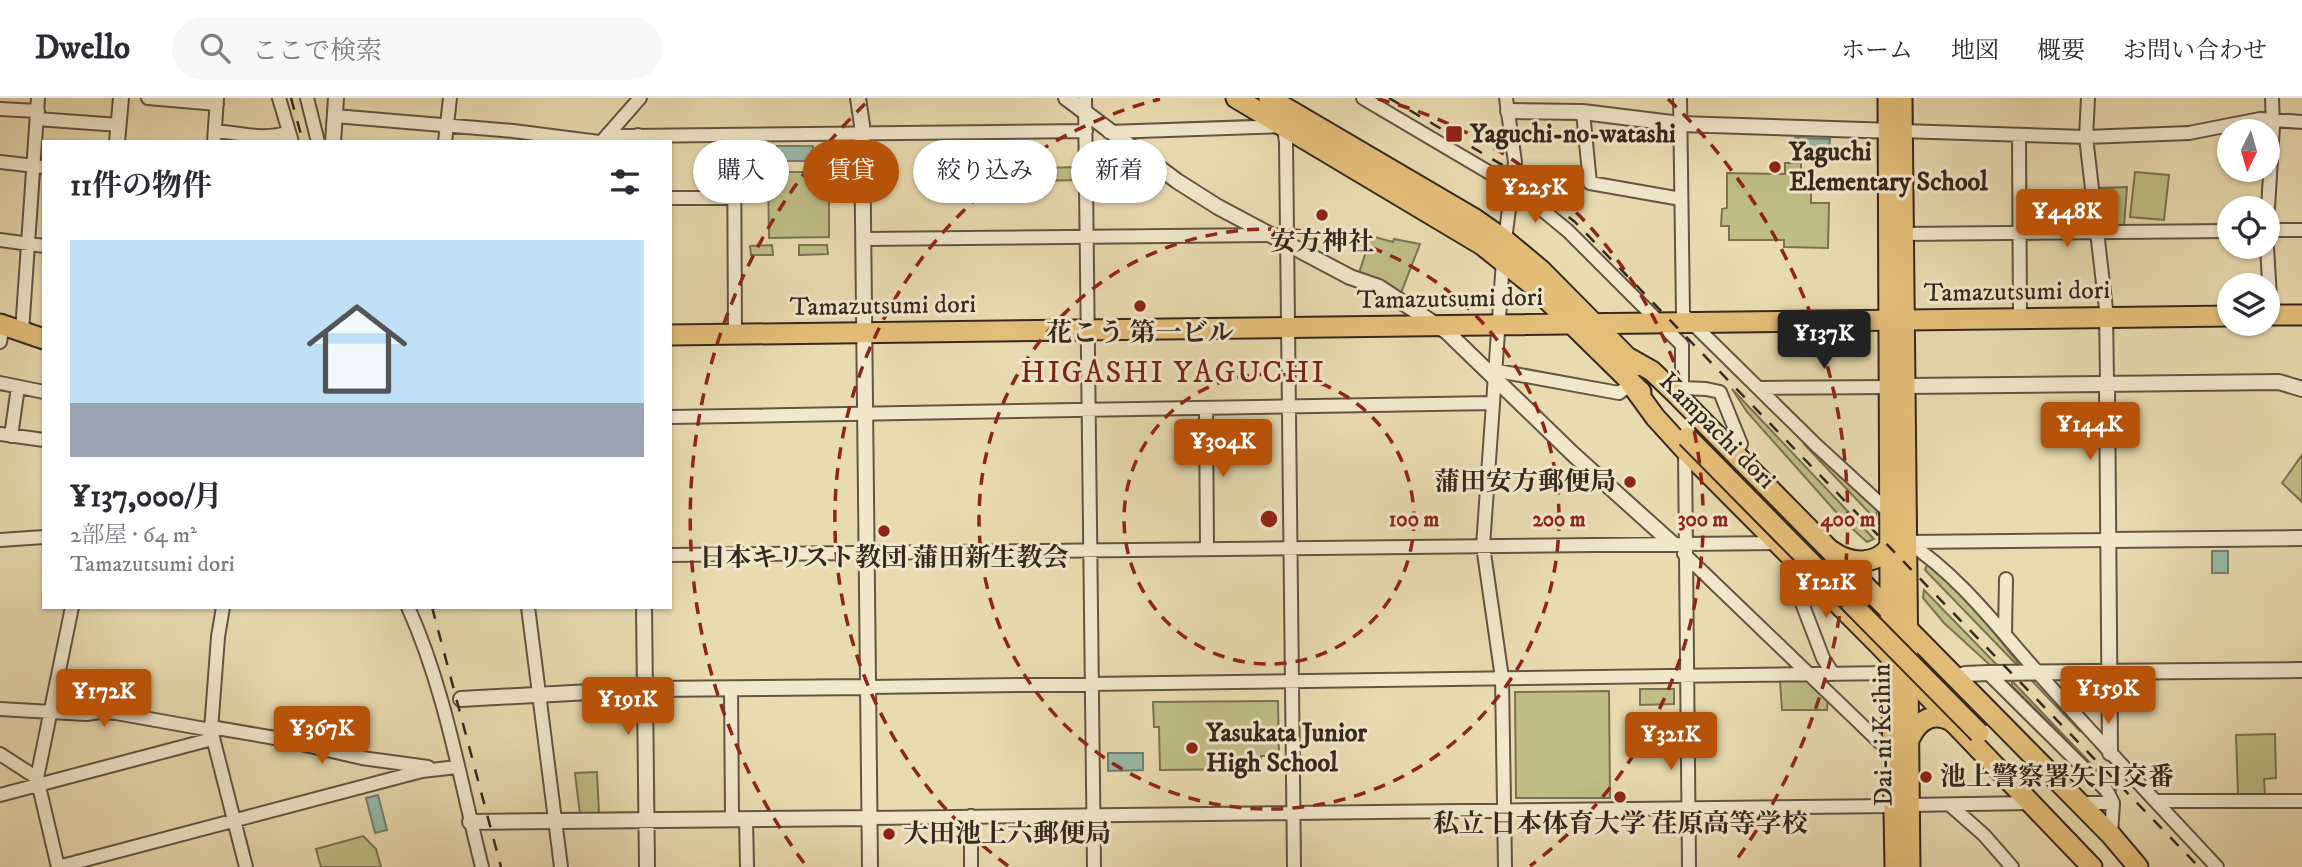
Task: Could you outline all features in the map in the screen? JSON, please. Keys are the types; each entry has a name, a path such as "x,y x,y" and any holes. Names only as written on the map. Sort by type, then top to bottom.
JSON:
{"main road":[{"name":"Kampachi dori","path":"1236,98 1460,230 1531,284 2124,867"},
{"name":"Dai-ni Keihin","path":"1888,98 1895,131 1903,234 1897,319"},
{"name":"Dai-ni Keihin","path":"1902,98 1895,131 1899,544 1907,628 1898,670 1893,755 1910,867"},
{"name":"Kampachi dori","path":"1278,101 1475,219 1505,240 1541,270 1629,358 1689,439"},
{"path":"2280,315 2302,315"},
{"name":"Tamazutsumi dori","path":"672,335 2217,316"},
{"path":"1,330 22,332 42,338"},
{"path":"1629,358 1679,391 1735,453 2111,835 2138,867"},
{"name":"Dai-ni Keihin","path":"1895,867 1910,738 1891,611 1899,544 1890,513 1898,387"},
{"path":"1689,439 1777,543 2092,867"},
{"path":"1832,551 1845,559 1860,561 1877,558 1899,544"},
{"path":"1910,738 1917,725 1931,717 1942,717 1953,722"},
{"name":"Kampachi dori","path":"1983,729 2108,867"}],"street":[{"path":"117,140 121,98"},
{"path":"148,98 217,101 215,136 248,134 262,138 290,137 279,98"},
{"path":"307,98 317,140"},
{"path":"333,140 336,98"},
{"path":"445,140 450,98"},
{"path":"603,139 640,98"},
{"path":"858,98 862,133 864,239 870,867"},
{"path":"1066,98 1177,181 1287,245 1350,277 1379,287 1447,332 1574,455 1682,549 1893,755"},
{"path":"1085,98 1094,867"},
{"path":"1363,98 1512,186 1568,231 1682,345 1679,391 1706,389 1720,393 1741,444 1735,453"},
{"path":"1680,98 1683,314 1816,445 1890,513"},
{"path":"2088,98 2087,137 2106,317 2110,753"},
{"path":"2272,98 2272,119"},
{"path":"1278,101 1286,142 1294,867"},
{"path":"1505,240 1515,162 1507,105 1680,124 2019,135 2087,137 2189,133 2217,127"},
{"path":"0,110 38,110 118,125"},
{"path":"22,332 39,167 38,110"},
{"path":"1583,113 1590,183 1681,200"},
{"path":"335,116 603,139 613,136 638,139 733,135 1086,131"},
{"path":"2280,120 2302,122"},
{"path":"1109,132 1283,126"},
{"path":"733,135 733,140"},
{"path":"2019,135 2020,318"},
{"path":"0,162 39,167"},
{"path":"672,198 693,198"},
{"path":"734,203 735,334"},
{"path":"2280,230 2302,230"},
{"path":"1903,234 2217,231"},
{"path":"864,239 1268,234"},
{"path":"0,240 42,246"},
{"path":"1503,261 1491,372 1492,402 1483,546 1502,678 1505,867"},
{"path":"1491,372 1619,393 1631,384"},
{"path":"1759,388 2279,382 2302,389"},
{"path":"0,383 42,392"},
{"path":"18,387 6,435 42,440"},
{"path":"672,417 1492,402"},
{"path":"1206,408 1207,549"},
{"path":"1689,439 1682,549 1689,867"},
{"path":"0,540 42,537"},
{"path":"1899,544 2302,538"},
{"path":"672,555 1483,546 1682,549 1777,543"},
{"path":"1899,544 1931,557 2005,634 2110,753 2217,867"},
{"path":"1795,562 1788,569 1823,658 1833,674"},
{"path":"2005,634 2006,579"},
{"path":"72,609 37,782 58,867 422,771 457,767"},
{"path":"223,609 211,732 246,867"},
{"path":"409,609 424,644 442,704 482,867"},
{"path":"528,609 561,867"},
{"path":"644,609 647,867"},
{"path":"454,700 645,689 1810,676 1898,670"},
{"path":"1933,701 1956,678 1965,674 2302,670"},
{"path":"1988,673 2107,791 2113,803 2111,835"},
{"path":"731,688 739,819 747,867"},
{"path":"0,709 116,713 211,732 275,738 362,758 439,769"},
{"path":"0,795 211,732"},
{"path":"0,754 37,782"},
{"path":"2156,801 2302,801"},
{"path":"470,822 2031,803"},
{"path":"2079,803 2113,803"},
{"path":"1950,805 1984,835 2012,867"},
{"path":"971,816 971,867"}],"green space":[{"path":"1785,163 1801,163 1801,184 1811,184 1811,203 1829,203 1828,248 1784,247 1784,240 1729,240 1729,226 1721,226 1722,209 1727,208 1727,173 1785,174"},
{"path":"1071,167 1071,180 1057,181 1057,168"},
{"path":"789,172 803,172 803,203 829,203 829,237 769,238 768,203 789,203"},
{"path":"2135,172 2169,175 2164,220 2130,217"},
{"path":"2127,187 2124,225 2103,226 2099,188"},
{"path":"1371,236 1393,242 1394,239 1420,244 1401,293 1383,282 1359,273"},
{"path":"772,245 773,255 751,255 750,246"},
{"path":"799,245 827,245 828,254 799,255"},
{"path":"1732,389 1874,539 1867,542 1844,521 1747,412"},
{"path":"1803,443 1877,507 1876,520"},
{"path":"2302,455 2302,502 2282,483"},
{"path":"1927,564 1933,564 1976,610 2018,663 2016,664 1925,570"},
{"path":"1924,590 1998,665 1990,665 1944,623 1923,598"},
{"path":"1780,681 1814,681 1828,696 1827,710 1782,710"},
{"path":"2012,681 2117,791 2012,686"},
{"path":"2032,681 2038,681 2084,732 2080,731"},
{"path":"1640,689 1674,689 1674,704 1640,705"},
{"path":"1609,691 1610,798 1516,798 1515,692"},
{"path":"1278,701 1279,756 1261,756 1261,769 1160,770 1159,727 1154,727 1153,702"},
{"path":"2275,734 2276,778 2264,779 2265,795 2238,795 2236,735"},
{"path":"597,772 599,814 580,815 575,773"},
{"path":"363,836 376,849 381,867 321,867 316,849"}],"shaded area":[{"path":"1795,138 1830,139 1829,150 1794,148"},
{"path":"789,146 803,146 803,161 789,161"},
{"path":"2212,551 2228,551 2228,573 2212,573"},
{"path":"1108,753 1143,753 1143,770 1108,771"},
{"path":"378,795 387,830 375,833 366,798"}],"railway":[{"path":"291,98 302,140"},
{"path":"1389,98 1504,166 1575,222 2199,867"},
{"path":"433,609 501,867"}],"place":[{"name":"Yaguchi-no-watashi","path":"1454,134"},
{"name":"Yaguchi Elementary School","path":"1775,167"},
{"name":"安方神社","path":"1322,215"},
{"name":"花こう 第一ビル","path":"1140,306"},
{"name":"蒲田安方郵便局","path":"1630,482"},
{"name":"日本キリスト教団 蒲田新生教会","path":"884,531"},
{"name":"Yasukata Junior High School","path":"1192,748"},
{"name":"池上警察署矢口交番","path":"1926,777"},
{"name":"私立 日本体育大学 荏原高等学校","path":"1620,797"},
{"name":"大田池上六郵便局","path":"889,834"}],"district":[{"name":"HIGASHI YAGUCHI","path":"1173,373"}]}
